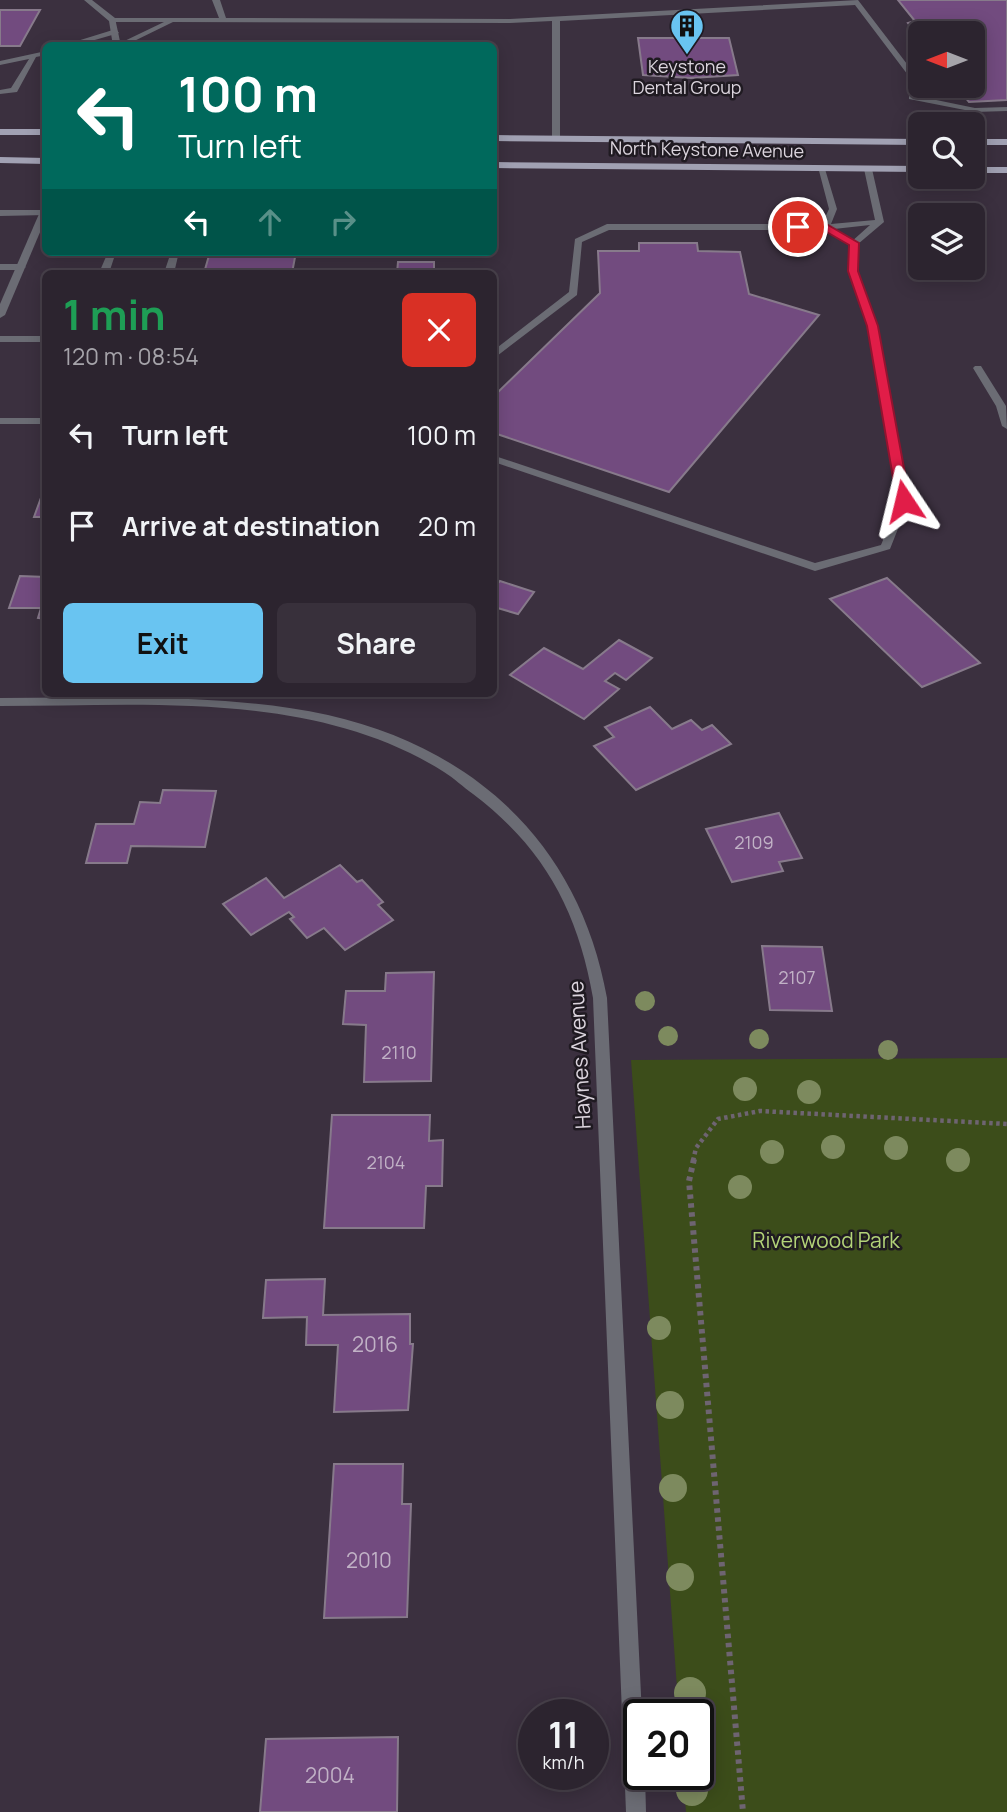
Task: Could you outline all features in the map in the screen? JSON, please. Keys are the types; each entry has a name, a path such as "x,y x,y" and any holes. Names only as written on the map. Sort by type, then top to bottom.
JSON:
{"main road":[{"path":"0,132 42,132"},
{"name":"North Keystone Avenue","path":"497,138 908,142"},
{"path":"985,142 1007,142"},
{"path":"0,160 42,160"},
{"name":"North Keystone Avenue","path":"497,165 908,169"},
{"path":"985,170 1007,170"}],"street":[{"path":"88,0 112,20 117,42"},
{"path":"216,0 223,20"},
{"path":"112,20 447,22 856,2 908,69"},
{"path":"555,138 556,18"},
{"path":"126,42 174,20"},
{"path":"78,42 116,31"},
{"path":"0,63 42,55"},
{"path":"0,92 14,90 33,58"},
{"path":"917,98 975,110 1007,109"},
{"path":"821,169 833,209 825,227"},
{"path":"868,169 880,222"},
{"path":"0,213 42,210"},
{"path":"497,352 574,293 579,241 607,227 825,227 880,222"},
{"path":"497,460 815,567 886,547 904,501 873,326 853,271 854,243 880,222"},
{"path":"0,315 41,226"},
{"path":"825,227 854,243"},
{"path":"0,267 20,267"},
{"path":"0,339 42,339"},
{"path":"978,368 1001,406 1007,426"},
{"path":"0,421 42,421"},
{"name":"Haynes Avenue","path":"0,702 230,704 289,710 363,728 432,757 476,786 529,834 560,877 591,949 600,998 636,1812"}],"path":[{"path":"743,1812 688,1181 696,1148 718,1119 760,1111 1007,1124"}],"green space":[{"name":"Riverwood Park","path":"1007,1058 1007,1812 686,1812 684,1790 714,1790 714,1699 678,1699 631,1060"}],"building":[{"path":"898,0 1007,0 1007,100 969,102 966,98 985,98 985,21 915,21"},
{"path":"0,10 40,10 20,46 0,46"},
{"name":"Keystone Dental Group","path":"638,38 729,38 738,75 691,78 643,75"},
{"path":"639,243 697,243 698,251 740,252 749,294 819,315 669,492 497,434 497,393 600,293 598,251 639,251"},
{"path":"209,256 295,256 293,270 205,270"},
{"path":"398,262 434,262 434,270 397,270"},
{"path":"42,495 42,517 34,517"},
{"path":"20,576 42,577 42,618 38,618 41,608 9,608"},
{"path":"887,578 980,663 922,687 830,599"},
{"path":"500,581 534,592 518,614 497,608 497,584"},
{"path":"619,640 652,658 626,680 615,673 605,681 619,689 584,719 510,675 544,648 583,669"},
{"path":"650,707 672,729 691,720 702,730 712,725 731,744 636,790 594,746 614,737 605,727"},
{"path":"163,790 216,791 205,847 131,846 127,863 86,863 96,824 134,824 140,802 160,803"},
{"path":"779,813 802,858 779,862 783,871 732,882 706,829"},
{"path":"340,865 357,882 362,880 383,902 378,905 393,920 345,950 324,928 307,938 290,919 294,917 289,912 251,935 223,904 266,878 284,898"},
{"path":"762,946 822,947 832,1011 770,1010"},
{"path":"434,972 431,1081 364,1082 366,1025 343,1024 346,991 385,991 386,973"},
{"path":"332,1115 430,1115 429,1141 443,1140 442,1186 426,1186 424,1228 324,1228"},
{"path":"325,1279 323,1315 410,1314 410,1344 413,1344 408,1410 334,1412 338,1345 306,1345 307,1317 263,1318 266,1280"},
{"path":"334,1464 403,1464 402,1504 411,1504 407,1617 324,1618"},
{"path":"398,1737 397,1812 260,1812 266,1739"}],"place":[{"name":"Keystone Dental Group","path":"687,56"}],"route":[{"path":"798,227 825,227 854,243 853,271 873,326 904,501"}]}
